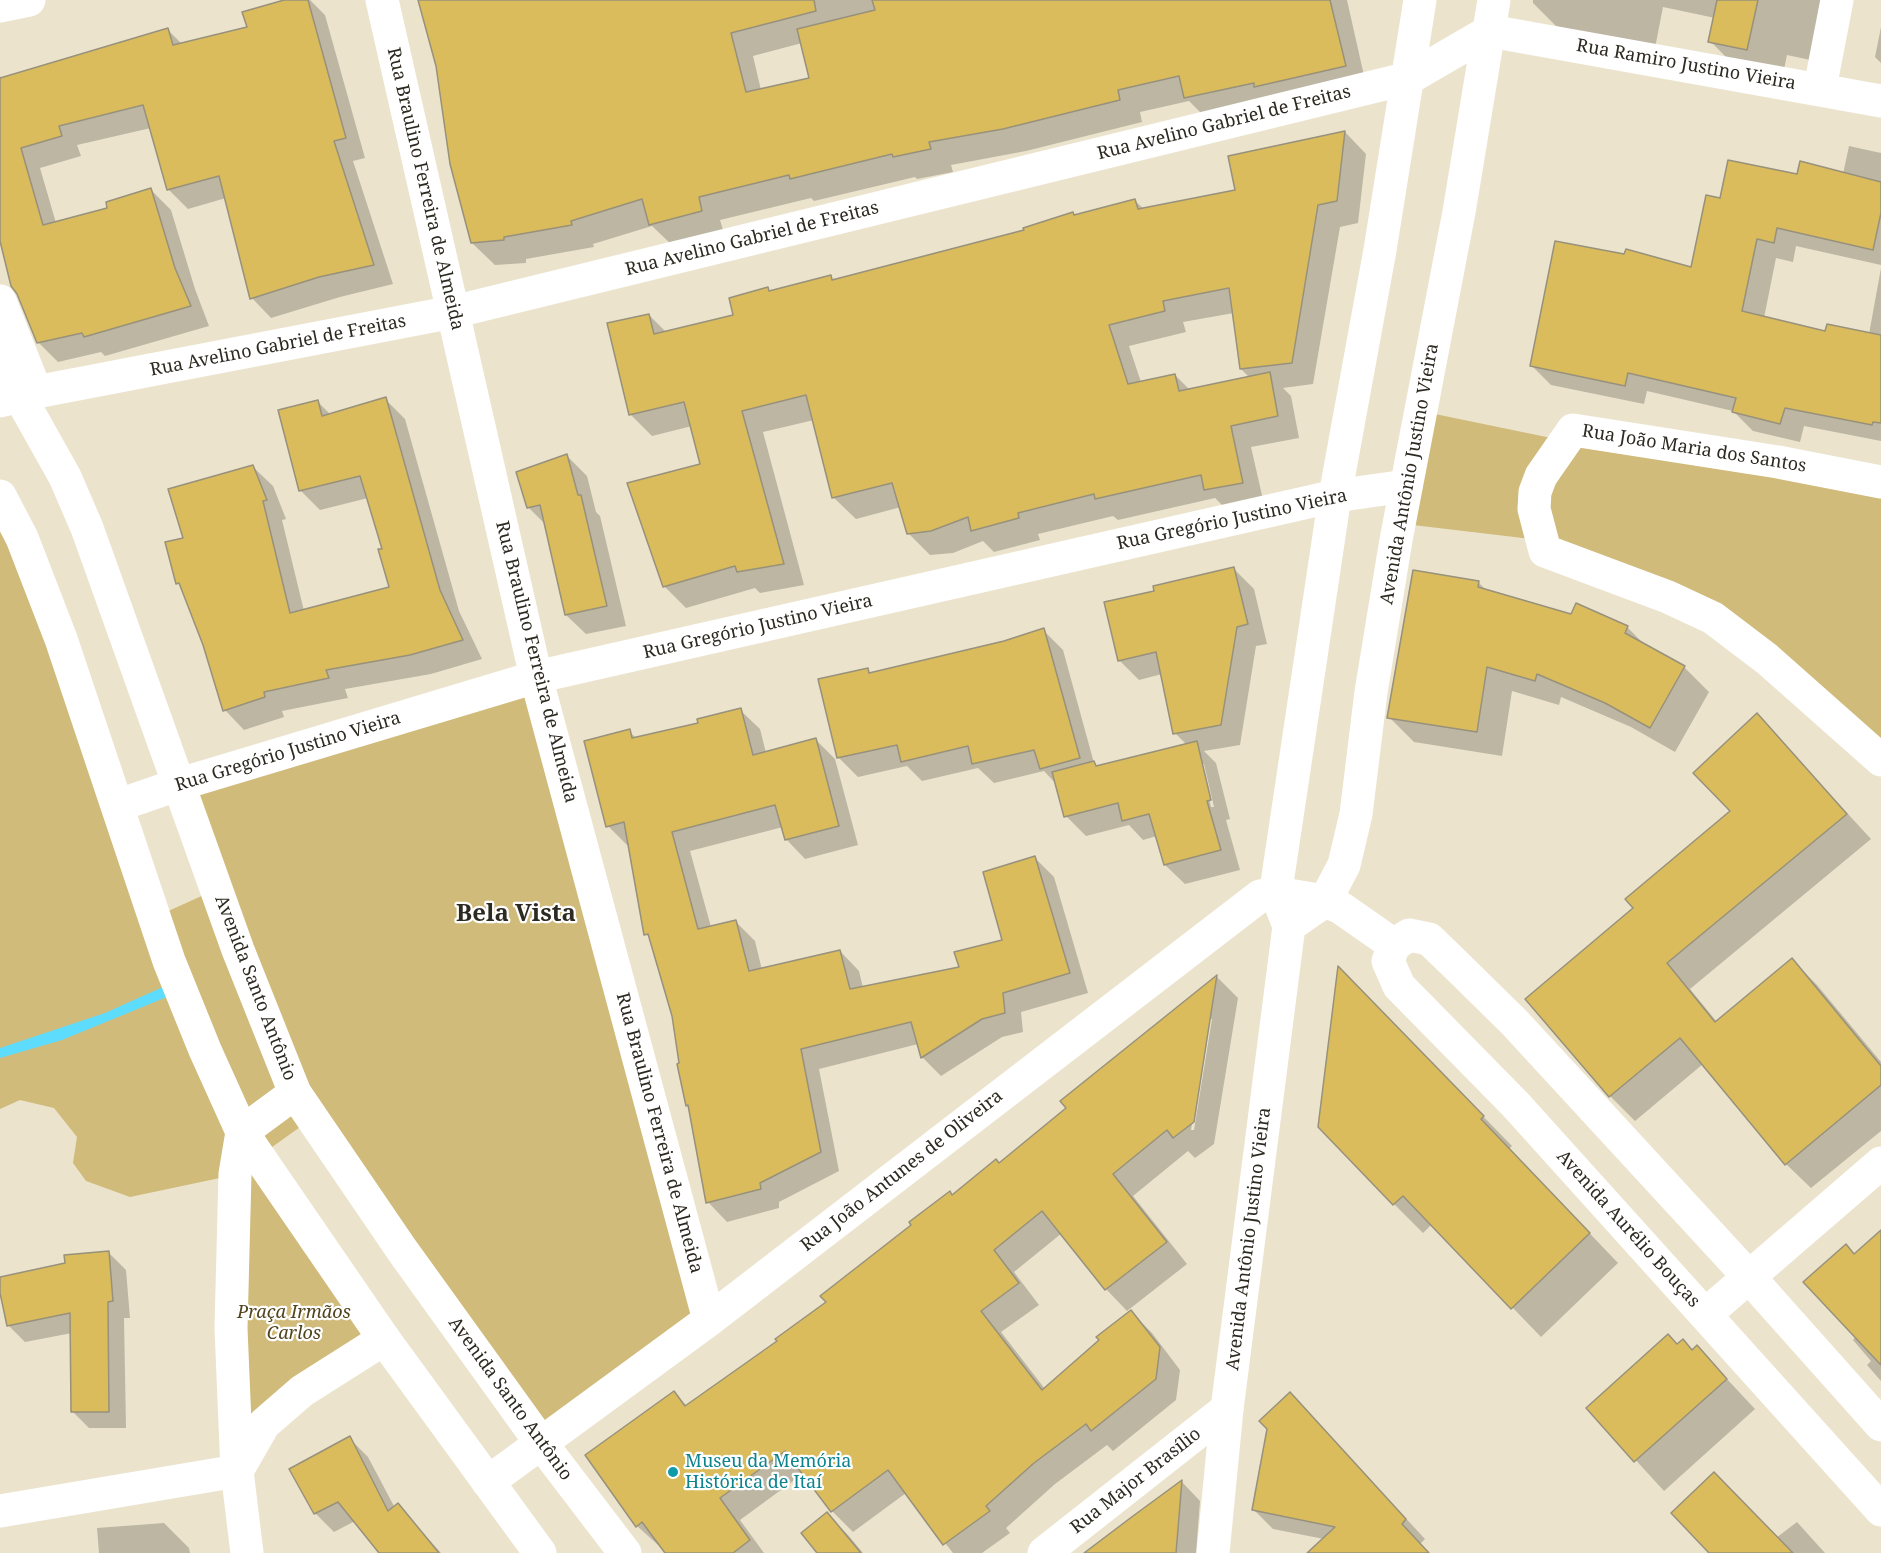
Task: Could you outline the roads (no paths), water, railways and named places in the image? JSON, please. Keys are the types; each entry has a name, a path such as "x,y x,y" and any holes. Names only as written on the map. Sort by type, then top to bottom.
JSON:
{"street":[{"path":"0,6 29,0"},
{"name":"Rua Braulino Ferreira de Almeida","path":"382,0 536,677 709,1320"},
{"name":"Avenida Antônio Justino Vieira","path":"1213,1553 1227,1409 1289,926 1276,893 1335,496 1409,78 1420,0"},
{"path":"1820,88 1837,0"},
{"name":"Rua Avelino Gabriel de Freitas","path":"19,396 453,312 1409,78 1492,15"},
{"name":"Avenida Antônio Justino Vieira","path":"1289,926 1325,901 1344,865 1356,814 1371,692 1406,486 1459,212 1492,15"},
{"name":"Rua Ramiro Justino Vieira","path":"1492,15 1881,101"},
{"path":"0,301 19,396"},
{"name":"Avenida Santo Antônio","path":"0,361 65,477 87,528 238,950 295,1093 355,1184 541,1443 625,1553"},
{"name":"Rua João Maria dos Santos","path":"1881,482 1778,462 1572,430 1541,476 1535,492 1534,509 1545,551 1668,597 1713,618 1767,659 1881,759"},
{"name":"Rua Gregório Justino Vieira","path":"119,805 180,784 536,677 1335,496 1406,486"},
{"path":"0,496 21,538 61,639 119,805 169,961 205,1050 242,1132 384,1339 540,1553"},
{"name":"Rua João Antunes de Oliveira","path":"488,1482 709,1320 1246,905 1268,892 1325,901"},
{"path":"1325,901 1341,908 1394,945 1409,935 1429,939 1515,1023 1749,1277 1881,1425"},
{"name":"Avenida Aurélio Bouças","path":"1394,945 1388,961 1399,986 1516,1105 1881,1510"},
{"path":"247,1553 237,1471 231,1295 235,1174 242,1132 295,1093"},
{"path":"1706,1314 1881,1163"},
{"path":"237,1471 264,1424 302,1391 384,1339"},
{"name":"Rua Major Brasílio","path":"1044,1553 1227,1409"},
{"path":"0,1511 237,1471"}],"water":[{"path":"174,982 179,992 62,1040 0,1058 0,1048 105,1013"}],"place":[{"name":"Museu da Memória Histórica de Itaí","path":"673,1472"}],"district":[{"name":"Bela Vista","path":"516,914"}],"park label":[{"name":"Praça Irmãos Carlos","path":"294,1323"}]}
